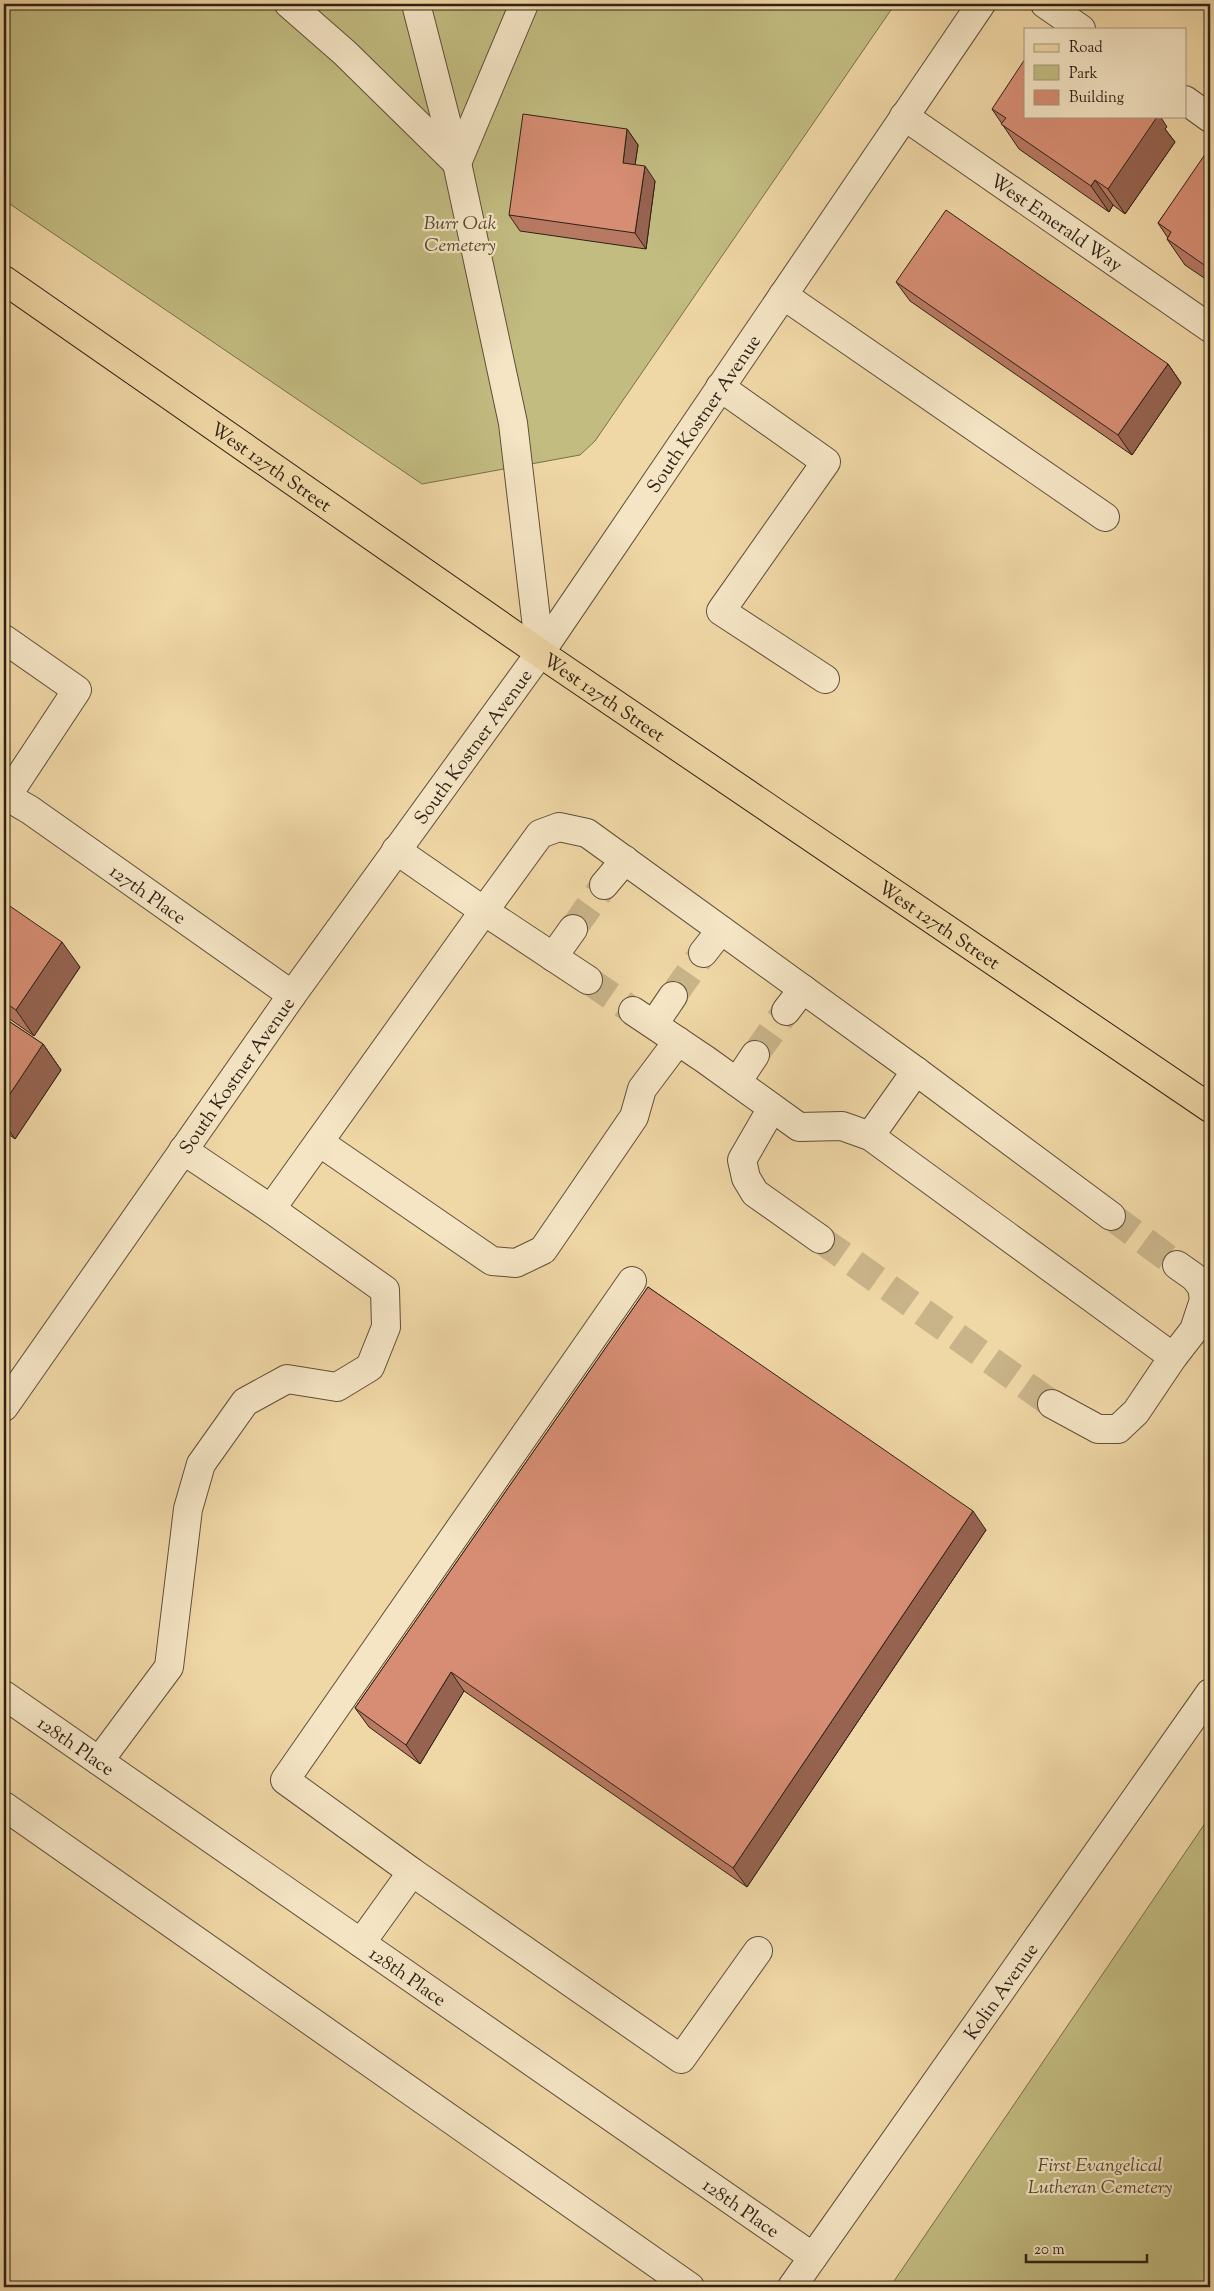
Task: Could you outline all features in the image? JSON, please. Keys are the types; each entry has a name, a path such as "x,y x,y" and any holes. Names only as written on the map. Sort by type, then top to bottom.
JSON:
{"main road":[{"name":"West 127th Street","path":"4,280 540,652 1210,1108"}],"street":[{"path":"289,4 345,53 457,163"},
{"path":"416,4 457,163 513,423 540,652"},
{"path":"457,163 524,4"},
{"name":"South Kostner Avenue","path":"4,1407 292,995 540,652 981,4"},
{"path":"1045,4 1080,28"},
{"path":"1186,101 1210,118"},
{"name":"West Emerald Way","path":"904,116 1210,328"},
{"path":"783,295 1105,517"},
{"path":"720,386 826,462 721,611 825,680"},
{"path":"4,639 77,690 5,795"},
{"name":"127th Place","path":"5,795 30,810 292,995"},
{"path":"271,1209 540,834 559,827 587,833 916,1071 1111,1216"},
{"path":"396,850 588,980"},
{"path":"604,885 625,860"},
{"path":"553,957 573,929"},
{"path":"703,953 721,930"},
{"path":"786,1011 803,989"},
{"path":"673,996 643,1018 799,1127 842,1126 870,1136 1173,1357"},
{"path":"319,1142 492,1260 516,1263 543,1250 634,1117 642,1089 678,1041"},
{"path":"737,1082 755,1056"},
{"path":"870,1136 916,1071"},
{"path":"772,1108 742,1160 746,1178 754,1194 820,1239"},
{"path":"99,1761 169,1667 188,1510 201,1464 246,1402 287,1379 337,1387 370,1367 386,1326 385,1290 271,1209 183,1150"},
{"path":"1052,1404 1098,1429 1118,1429 1136,1412 1173,1357 1194,1330 1204,1300 1202,1287 1194,1277 1178,1264"},
{"path":"632,1281 285,1780 412,1872 681,2059 758,1951"},
{"name":"Kolin Avenue","path":"792,2287 1210,1693"},
{"name":"128th Place","path":"4,1695 813,2257"},
{"path":"4,1806 690,2287"},
{"path":"361,1943 412,1872"}],"green space":[{"name":"Burr Oak Cemetery","path":"4,4 895,4 595,441 580,455 422,484 4,200"},
{"name":"First Evangelical Lutheran Cemetery","path":"1210,1816 1210,2287 890,2287"}],"building":[{"path":"1024,61 1024,118 1156,118 1108,189 1095,180 1091,186 1001,124 1006,118 992,109"},
{"path":"523,114 627,129 623,163 645,166 635,233 509,215"},
{"path":"1208,150 1210,151 1210,269 1167,239 1171,232 1158,223"},
{"path":"946,210 1168,364 1118,435 896,282"},
{"path":"4,902 62,942 16,1010 4,1002"},
{"path":"4,1018 43,1044 4,1103"},
{"path":"648,1287 973,1511 733,1868 451,1672 406,1745 355,1708"}],"tunnel":[{"path":"573,929 604,885"},
{"path":"673,996 703,953"},
{"path":"588,980 633,1011"},
{"path":"755,1055 786,1011"},
{"path":"1111,1216 1177,1265"},
{"path":"820,1239 1052,1404"}]}
